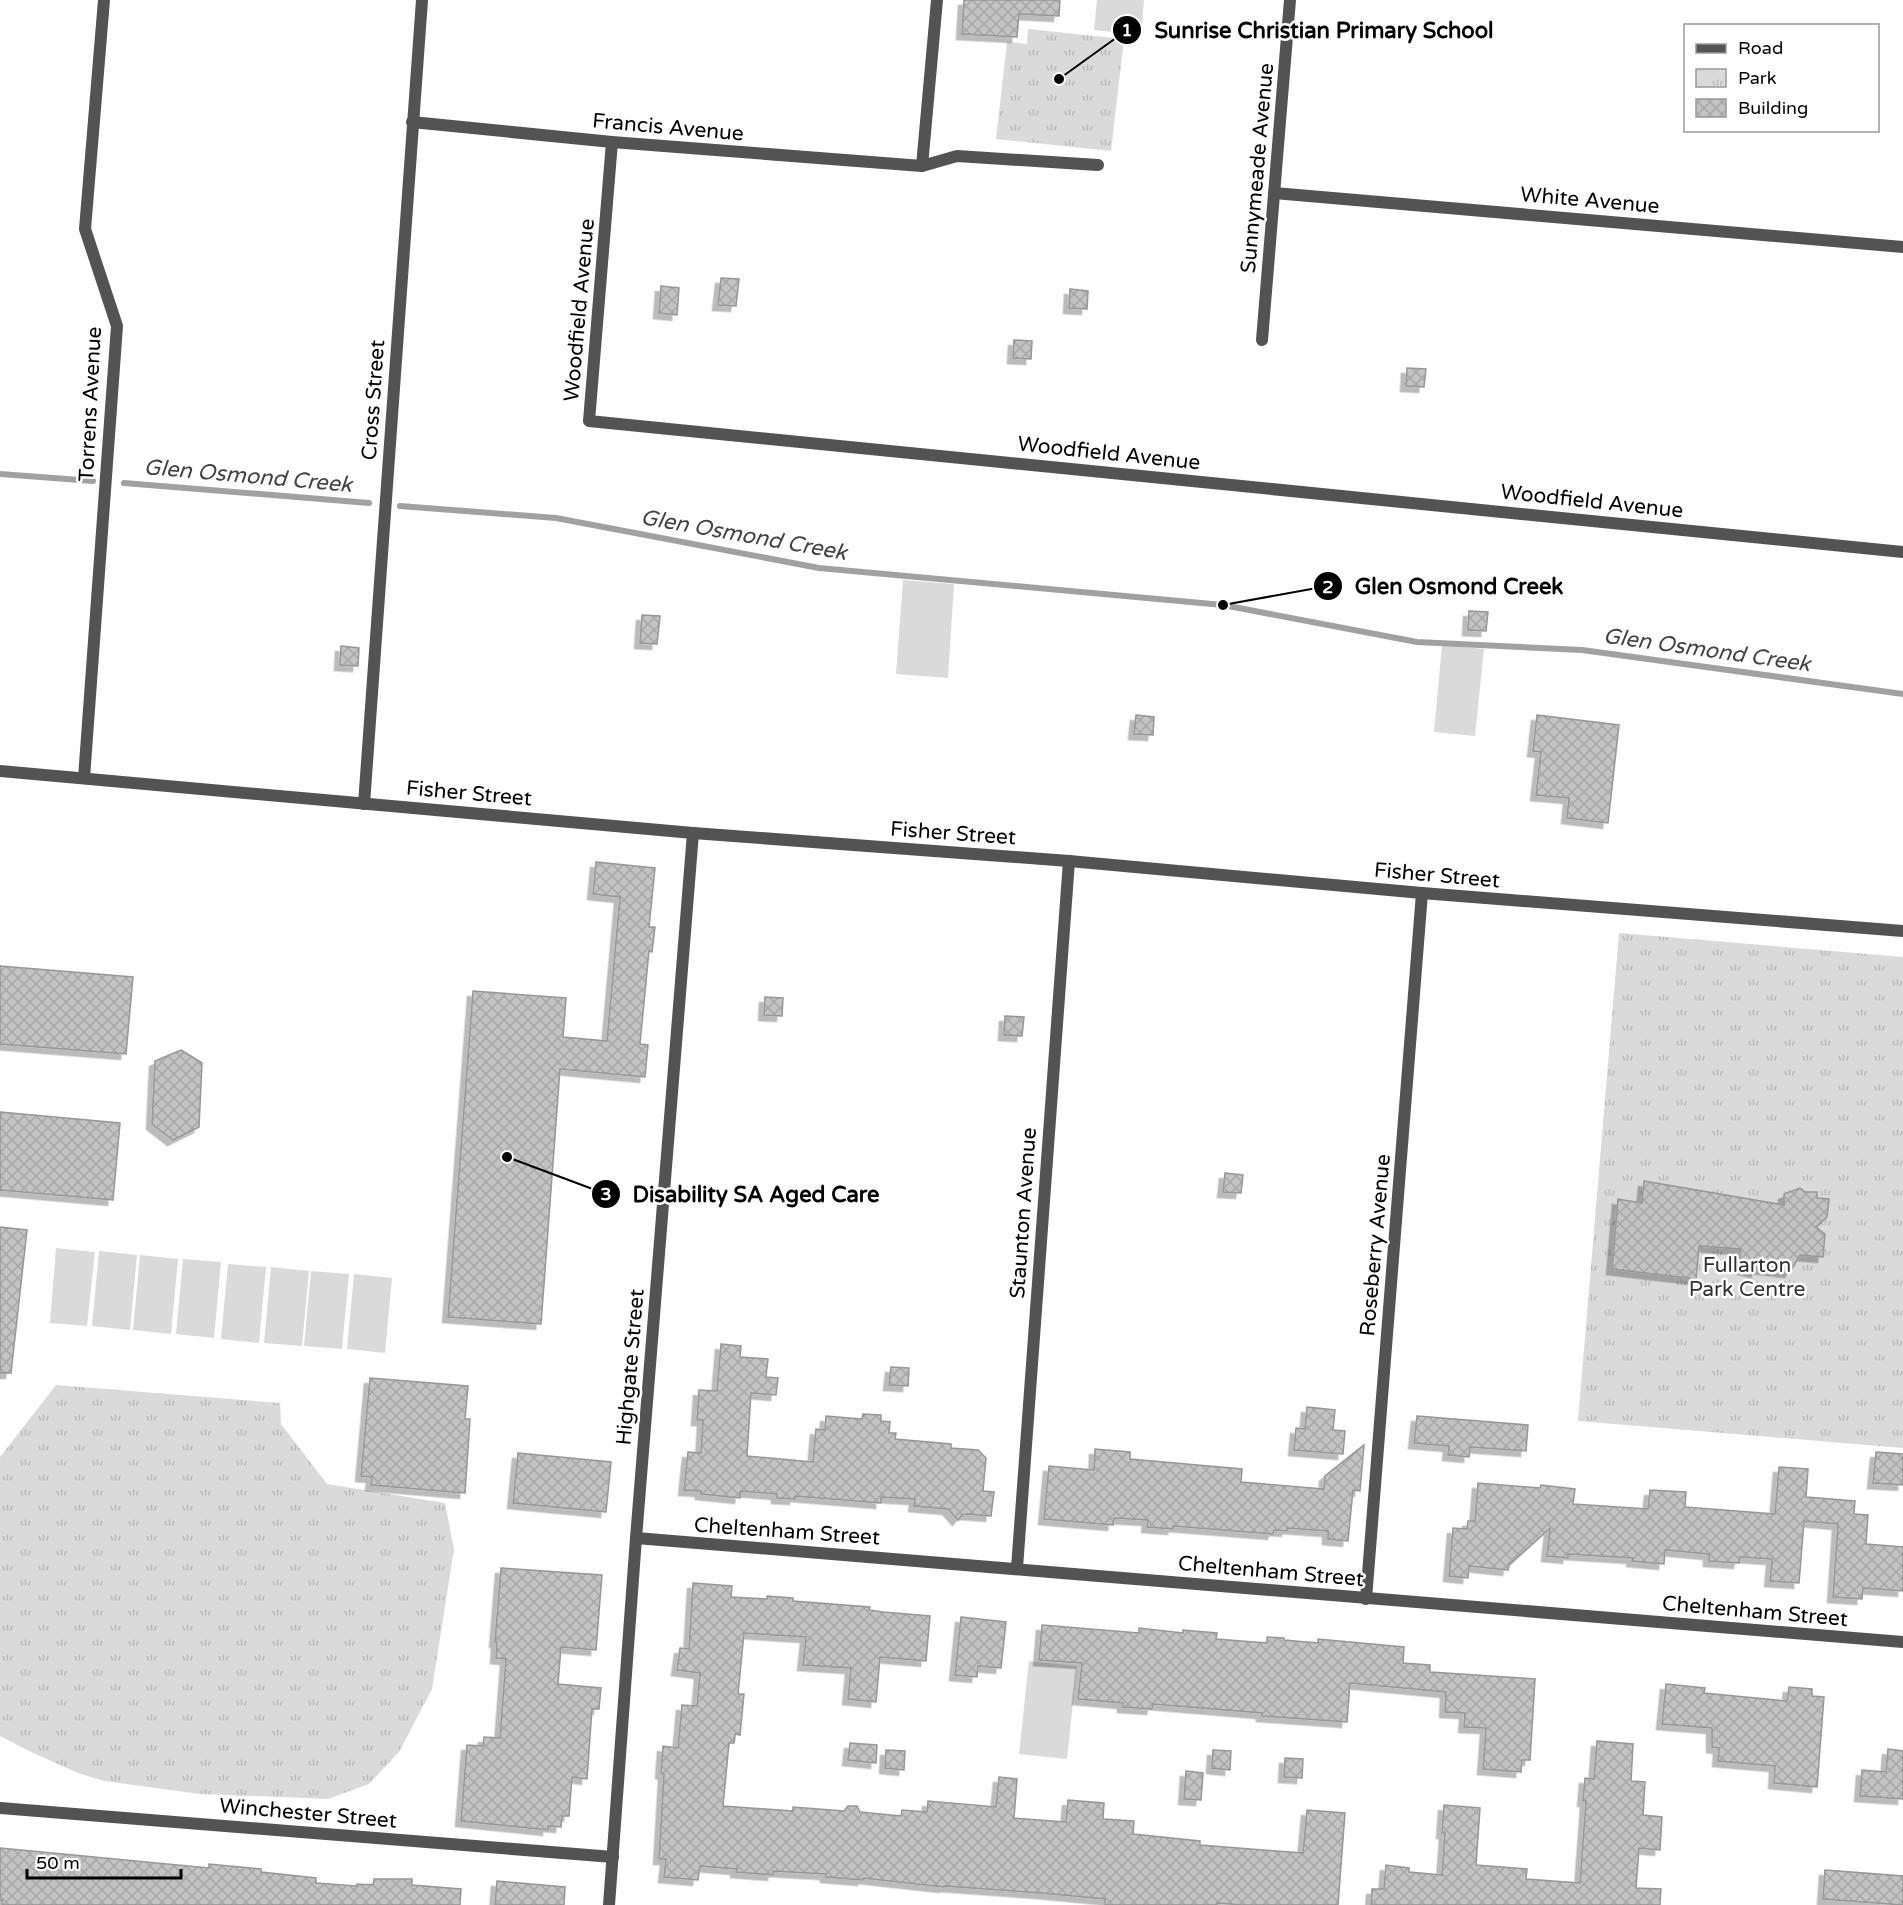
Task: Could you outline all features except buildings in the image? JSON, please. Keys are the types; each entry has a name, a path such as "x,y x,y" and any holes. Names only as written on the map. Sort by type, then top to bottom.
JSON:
{"street":[{"name":"Torrens Avenue","path":"84,778 117,326 85,229 104,0"},
{"name":"Cross Street","path":"364,804 422,0"},
{"path":"922,166 938,0"},
{"name":"Sunnymeade Avenue","path":"1262,340 1290,0"},
{"name":"Francis Avenue","path":"412,122 612,142 922,166 957,156 1098,165"},
{"name":"Woodfield Avenue","path":"612,142 589,421 1903,552"},
{"name":"White Avenue","path":"1274,193 1903,247"},
{"name":"Fisher Street","path":"0,771 693,832 1069,861 1422,893 1903,932"},
{"name":"Highgate Street","path":"609,1905 693,832"},
{"name":"Staunton Avenue","path":"1017,1568 1069,861"},
{"name":"Roseberry Avenue","path":"1366,1599 1422,893"},
{"name":"Cheltenham Street","path":"636,1538 1903,1642"},
{"name":"Winchester Street","path":"0,1808 613,1857"}],"green space":[{"path":"1097,0 1144,0 1141,35 1094,30"},
{"path":"1028,29 1124,39 1111,151 996,139 1007,42 1027,44"},
{"path":"903,580 954,584 948,678 896,674"},
{"path":"1442,645 1484,649 1475,736 1434,732"},
{"name":"Fullarton Park Centre","path":"1619,933 1903,957 1903,1448 1578,1421"},
{"path":"56,1248 95,1252 87,1326 50,1323"},
{"path":"99,1251 137,1255 130,1330 92,1326"},
{"path":"140,1255 178,1259 171,1334 133,1330"},
{"path":"183,1259 221,1262 214,1338 176,1334"},
{"path":"228,1264 266,1267 259,1343 221,1339"},
{"path":"271,1267 309,1271 302,1346 264,1343"},
{"path":"311,1271 349,1274 342,1349 304,1346"},
{"path":"354,1274 392,1278 385,1353 347,1349"},
{"path":"56,1385 280,1403 281,1424 327,1484 445,1503 454,1549 432,1689 399,1752 369,1784 328,1799 200,1794 104,1781 78,1773 0,1736 0,1457"},
{"path":"1029,1661 1077,1666 1067,1759 1019,1754"}],"waterway":[{"name":"Glen Osmond Creek","path":"0,474 93,481"},
{"name":"Glen Osmond Creek","path":"124,483 369,503"},
{"name":"Glen Osmond Creek","path":"400,506 556,518 819,568 1223,605 1417,642 1582,650 1903,694"}],"place":[{"name":"Sunrise Christian Primary School","path":"1059,79"},
{"name":"Glen Osmond Creek","path":"1223,605"},
{"name":"Disability SA Aged Care","path":"507,1157"}]}
